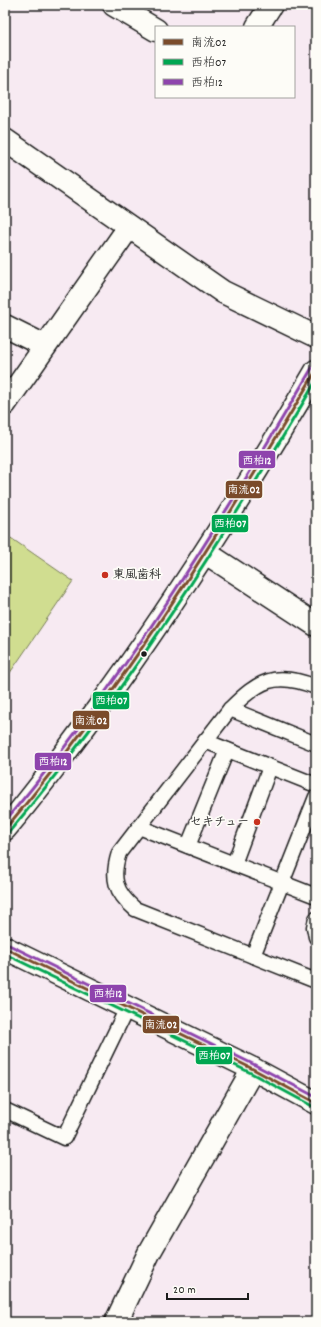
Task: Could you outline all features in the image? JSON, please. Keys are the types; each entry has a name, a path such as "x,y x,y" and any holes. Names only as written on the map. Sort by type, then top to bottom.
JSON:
{"street":[{"path":"114,5 155,29"},
{"path":"258,26 271,5"},
{"path":"5,140 223,292 316,337"},
{"path":"5,404 129,227"},
{"path":"5,326 45,346"},
{"path":"5,829 34,795 132,662 206,553 316,371"},
{"path":"206,553 316,625"},
{"path":"5,948 253,1069 316,1104"},
{"path":"116,1322 149,1253 253,1069"}],"lane":[{"path":"316,687 302,682 280,680 261,683 246,693 230,709 119,852 115,866 116,882 122,898 135,909 316,981"},
{"path":"230,709 316,744"},
{"path":"205,741 316,785"},
{"path":"188,846 227,750"},
{"path":"234,864 270,767"},
{"path":"253,956 316,797"},
{"path":"139,827 316,896"},
{"path":"316,918 314,928 316,937"},
{"path":"5,1110 64,1138 127,1008"}],"green space":[{"path":"5,534 73,581 5,680"}],"transit line":[{"name":"西柏12","path":"5,821 89,714 168,601 242,485 312,368"},
{"name":"南流02","path":"5,829 49,775 131,664 208,548 316,371"},
{"name":"西柏07","path":"9,832 93,725 172,613 246,498 316,381"},
{"name":"西柏12","path":"7,944 255,1065 316,1097"},
{"name":"南流02","path":"5,948 253,1069 316,1103"},
{"name":"西柏07","path":"5,954 251,1073 314,1107"}],"place":[{"name":"東風歯科","path":"105,575"},
{"name":"セキチュー","path":"257,822"}]}
